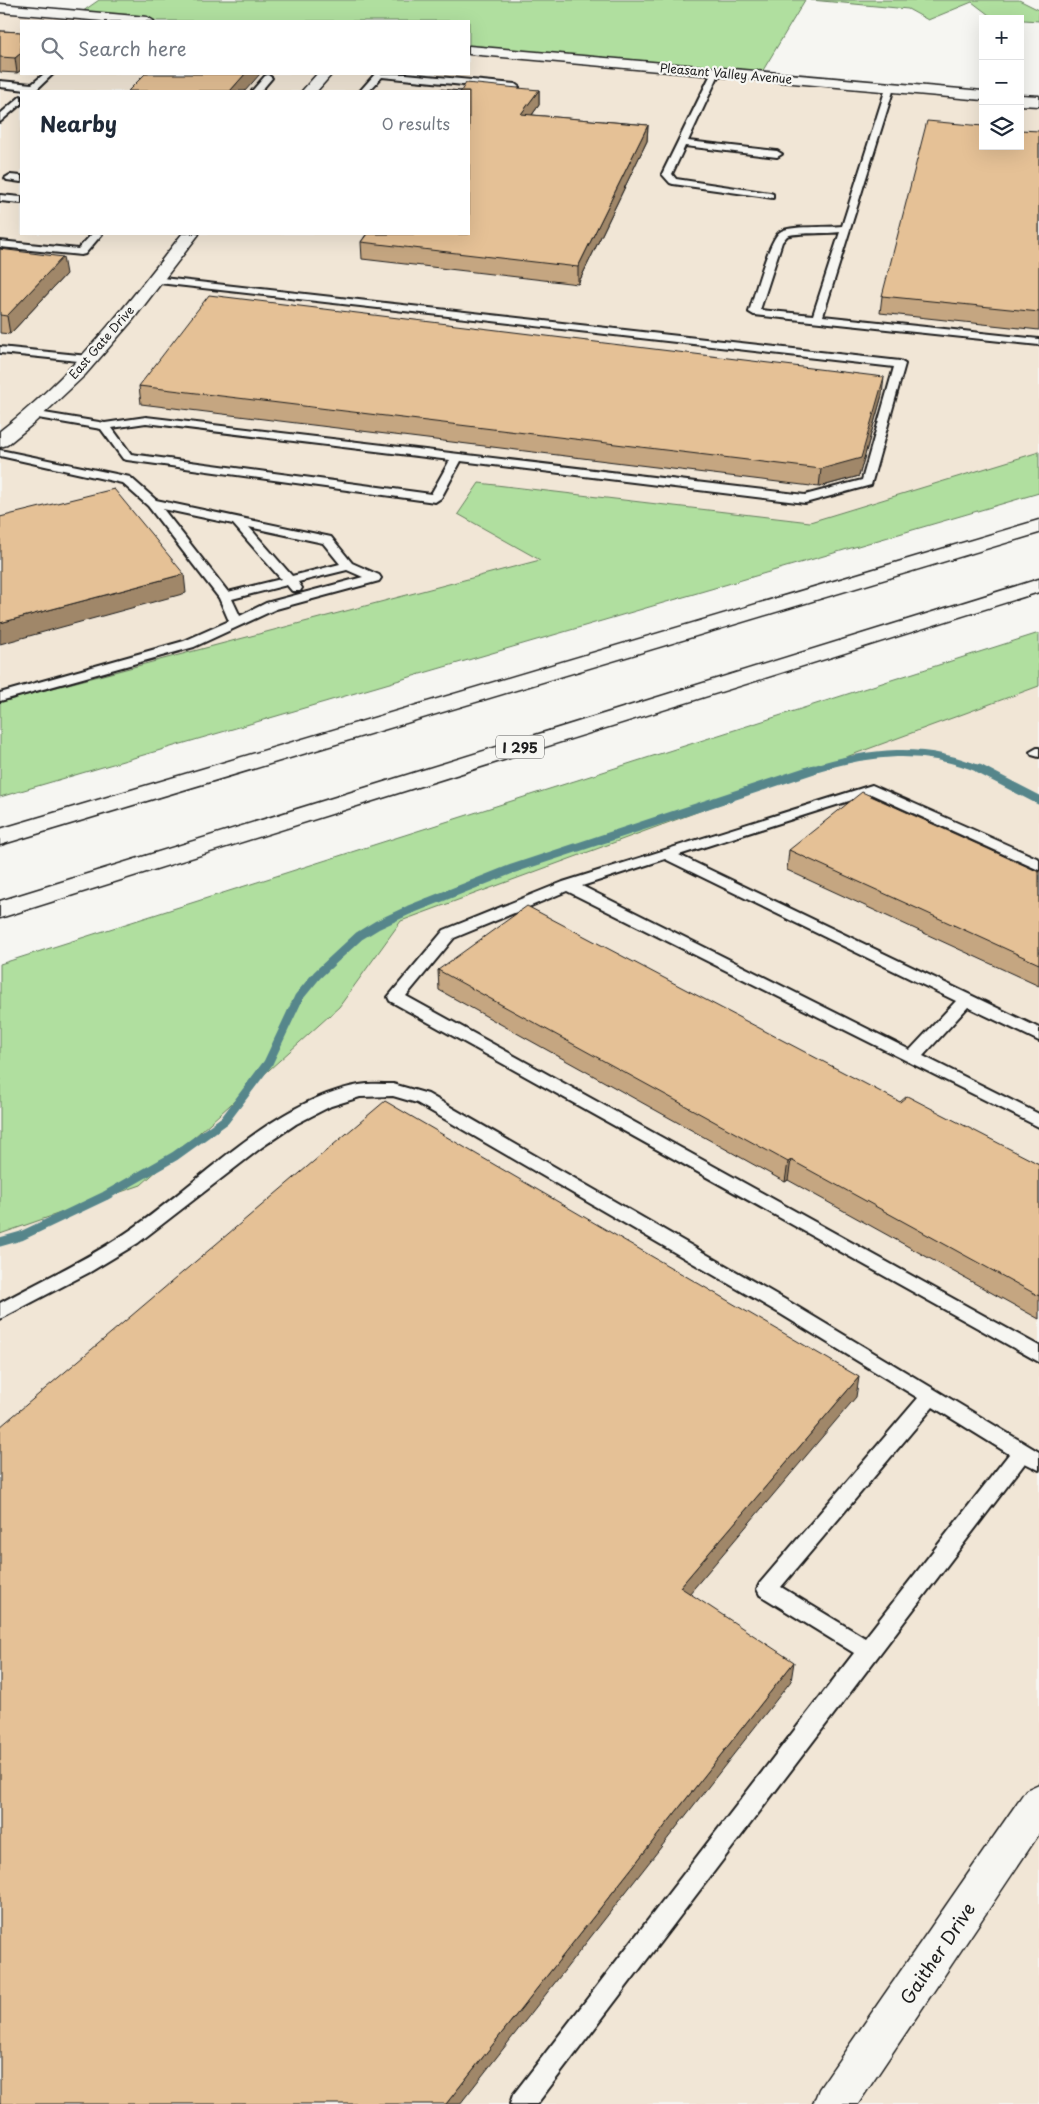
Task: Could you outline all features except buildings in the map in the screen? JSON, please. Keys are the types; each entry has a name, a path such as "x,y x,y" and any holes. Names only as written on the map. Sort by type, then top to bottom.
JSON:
{"main road":[{"path":"0,8 126,20"},
{"name":"Pleasant Valley Avenue","path":"470,50 979,96"},
{"path":"310,90 324,75"},
{"path":"1024,100 1039,101"},
{"name":"East Gate Drive","path":"0,440 32,414 88,359 190,235"},
{"path":"0,837 1039,526"},
{"name":"I 295","path":"0,910 1039,585"},
{"name":"Gaither Drive","path":"834,2104 1039,1802"}],"lane":[{"path":"716,72 667,174 672,181 770,196"},
{"path":"0,84 32,89 48,75"},
{"path":"365,90 380,75"},
{"path":"387,75 422,81 515,87"},
{"path":"257,90 268,78"},
{"path":"816,319 890,88"},
{"path":"0,119 20,100"},
{"path":"0,106 13,107"},
{"path":"682,143 777,154"},
{"path":"10,178 20,179"},
{"path":"0,198 20,200"},
{"path":"845,228 827,231 793,231 783,234 777,242 754,312 1039,342"},
{"path":"0,244 81,252 96,235"},
{"path":"32,414 104,426 146,420 805,499 867,482 900,364 154,280"},
{"path":"0,350 88,359"},
{"path":"104,426 127,457 435,498 457,458"},
{"path":"0,453 126,480 152,503 225,597 236,623"},
{"path":"0,697 189,644 270,606 375,578 348,566 328,540 152,503"},
{"path":"237,521 304,597"},
{"path":"225,597 348,566"},
{"path":"1039,865 872,789 568,885 449,934 396,997 1039,1354"},
{"path":"666,854 1039,1035"},
{"path":"568,885 1039,1121"},
{"path":"912,1058 966,1000"},
{"path":"0,1312 132,1237 239,1155 298,1114 342,1095 373,1090 393,1090 422,1098 785,1308 1031,1457 868,1651 522,2104"},
{"path":"868,1651 767,1589 931,1396"}],"shaded area":[{"path":"0,6 149,20 20,20 20,75 470,75 470,50 979,96 979,150 1024,150 1024,99 1039,101 1039,454 620,583 0,758"},
{"path":"1039,650 1039,2104 0,2104 0,990"}],"green space":[{"path":"99,0 805,0 759,77 470,51 470,20 124,20 76,16"},
{"path":"811,0 1019,0 1039,10 1039,21 1024,20 1024,15 989,15 972,2 928,20 908,9"},
{"path":"1039,452 1039,493 0,797 0,702 540,560 458,514 479,483 810,522"},
{"path":"1039,633 1039,686 401,921 339,1007 141,1185 0,1234 0,964"}],"waterway":[{"path":"810,770 854,758 897,754 939,757 982,770"},
{"path":"0,1242 21,1236 105,1196 175,1156 225,1120 268,1063 299,997 317,975 359,936 377,925 409,910 512,869 814,769"},
{"path":"979,769 1039,800"}]}
